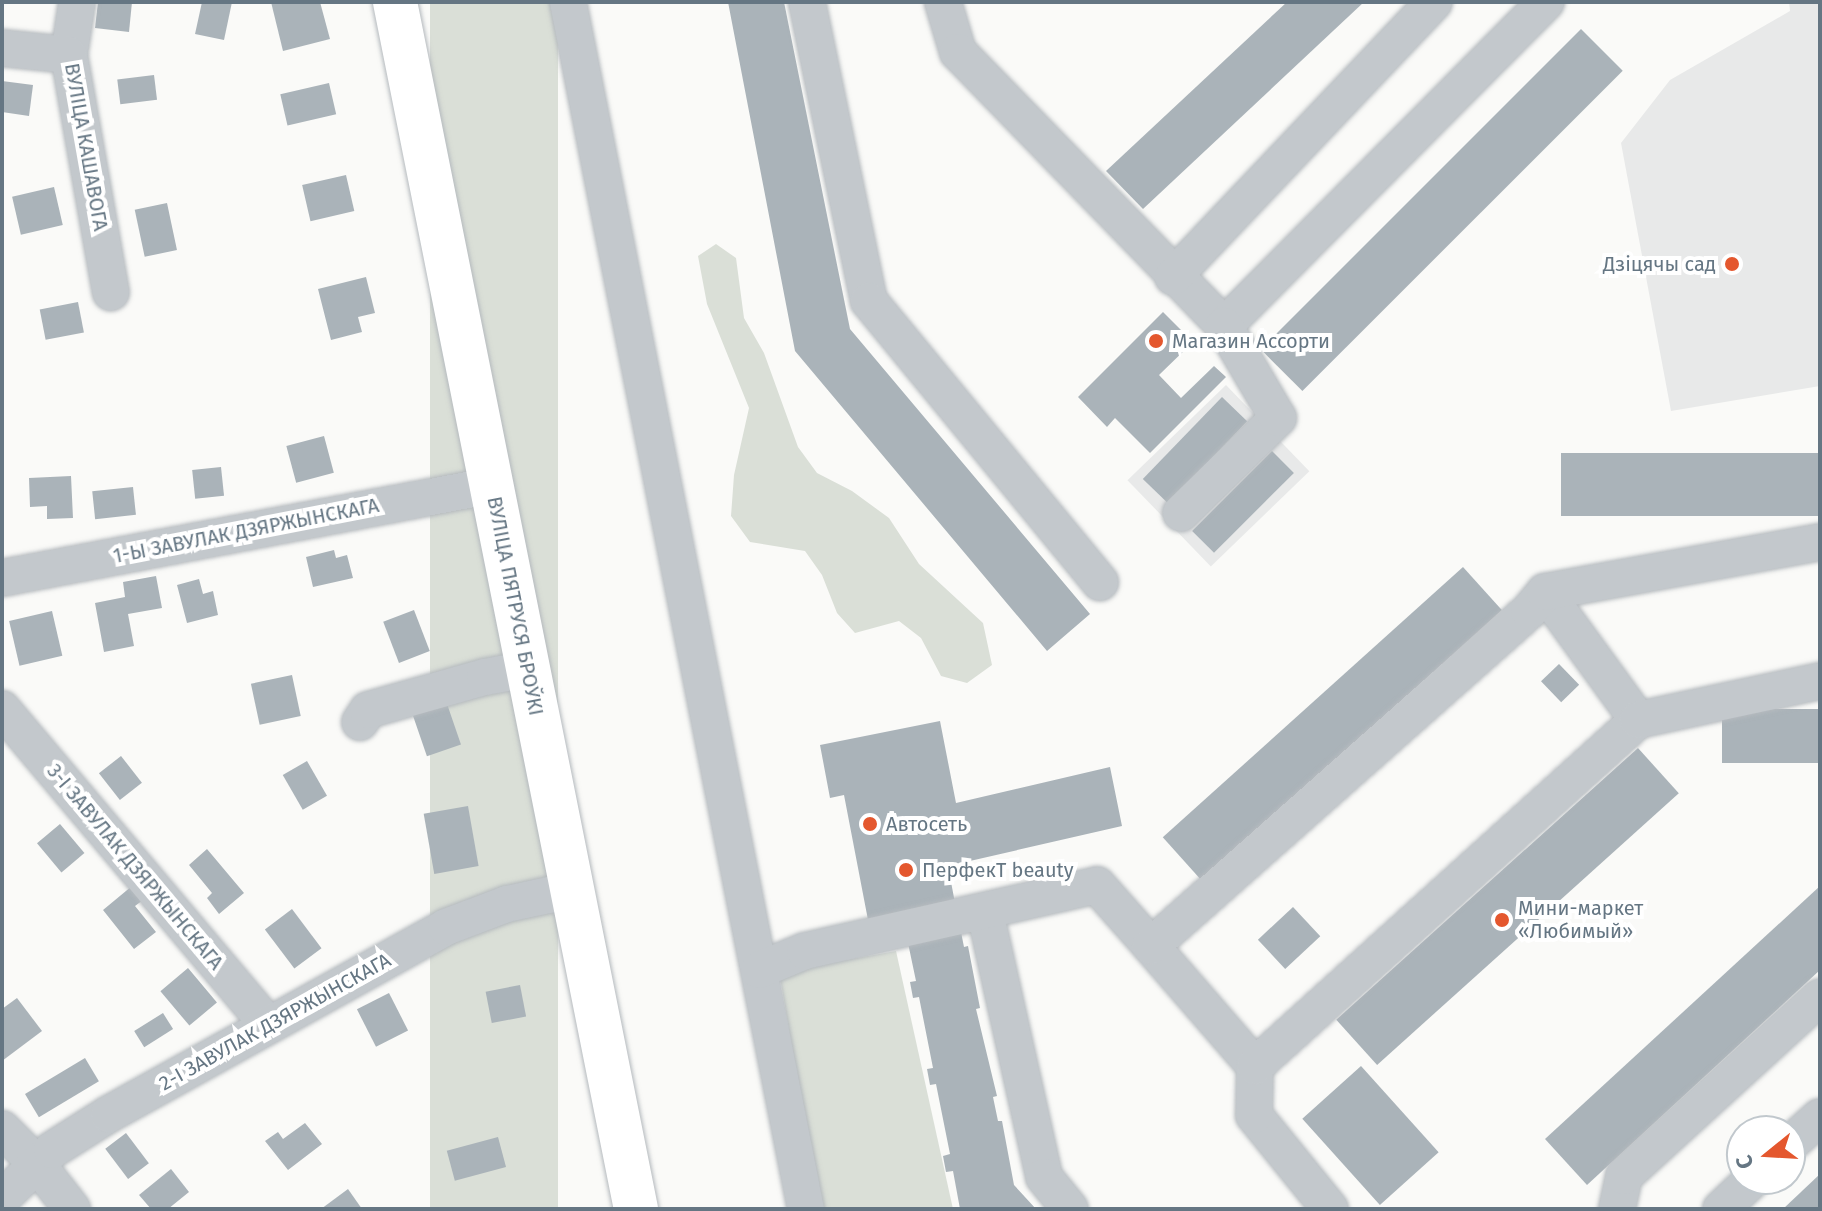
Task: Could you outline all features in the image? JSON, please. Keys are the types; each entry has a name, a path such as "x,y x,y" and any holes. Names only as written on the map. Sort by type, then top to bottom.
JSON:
{"main road":[{"name":"ВУЛІЦА ПЯТРУСЯ БРОЎКІ","path":"395,2 636,1209"}],"street":[{"name":"ВУЛІЦА КАШАВОГА","path":"77,2 69,55 111,292"},
{"path":"568,2 806,1209"},
{"path":"807,2 869,301 1100,582"},
{"path":"943,2 958,52 1173,277 1224,326 1278,418 1181,513"},
{"path":"1173,277 1434,2"},
{"path":"1224,326 1546,2"},
{"path":"2,48 69,55"},
{"name":"1-Ы ЗАВУЛАК ДЗЯРЖЫНСКАГА","path":"2,578 491,486"},
{"path":"1151,946 1529,611 1545,592 1820,542"},
{"path":"1545,592 1638,720"},
{"path":"360,722 368,710 485,677 528,669"},
{"path":"1255,1066 1638,720 1820,681"},
{"name":"3-І ЗАВУЛАК ДЗЯРЖЫНСКАГА","path":"2,709 268,1025"},
{"path":"759,970 805,951 1097,885 1255,1066 1254,1115 1330,1209"},
{"name":"2-І ЗАВУЛАК ДЗЯРЖЫНСКАГА","path":"2,1198 52,1150 109,1114 446,927 507,904 572,890"},
{"path":"985,912 1044,1177 1070,1209"},
{"path":"1617,1209 1624,1176 1820,997"},
{"path":"2,1129 37,1164 72,1209"},
{"path":"1721,1209 1736,1195"}],"shaded area":[{"path":"430,2 558,2 558,1209 430,1209"},
{"name":"Дзіцячы сад","path":"1789,2 1820,2 1820,386 1671,411 1621,143 1670,80 1790,11"},
{"path":"716,244 736,258 744,318 764,353 798,447 817,473 852,491 889,518 919,564 983,623 992,665 967,683 941,676 921,638 899,621 855,633 837,613 822,575 805,551 750,542 731,516 734,475 749,408 707,304 698,256"},
{"path":"1226,385 1309,471 1211,566 1127,480"},
{"path":"896,951 953,1209 820,1209 779,972"}],"building":[{"path":"98,2 132,2 129,32 95,28"},
{"path":"202,2 232,2 224,40 195,34"},
{"path":"271,2 320,2 330,39 283,51"},
{"path":"728,2 784,2 850,329 1090,614 1047,651 795,351"},
{"path":"1287,2 1364,2 1143,209 1106,171"},
{"path":"1581,29 1623,71 1302,391 1261,349"},
{"path":"154,75 157,100 120,104 117,80"},
{"path":"2,81 33,85 29,116 2,112"},
{"path":"329,83 336,114 287,125 280,94"},
{"path":"346,175 354,211 310,221 302,185"},
{"path":"54,187 63,225 21,235 12,197"},
{"path":"167,203 177,250 145,257 135,210"},
{"path":"366,277 375,313 358,317 362,332 331,340 318,289"},
{"path":"78,302 84,332 46,340 40,309"},
{"path":"1163,312 1193,342 1159,375 1181,398 1214,366 1226,377 1150,453 1115,418 1107,427 1078,397"},
{"path":"1222,397 1247,421 1168,503 1143,479"},
{"path":"324,436 334,473 296,483 286,446"},
{"path":"1272,451 1294,473 1214,553 1192,531"},
{"path":"1561,453 1820,453 1820,516 1561,516"},
{"path":"221,467 224,496 195,499 192,470"},
{"path":"71,476 73,518 47,519 47,506 30,507 29,478"},
{"path":"133,487 136,515 95,519 92,491"},
{"path":"334,550 336,558 347,555 353,578 313,587 306,557"},
{"path":"1463,567 1502,610 1202,880 1163,837"},
{"path":"156,576 162,608 128,614 134,646 104,652 95,603 125,597 123,582"},
{"path":"199,579 203,594 213,591 218,615 187,623 177,585"},
{"path":"414,610 430,651 399,663 383,622"},
{"path":"52,611 62,656 19,666 9,621"},
{"path":"1559,664 1579,685 1561,702 1541,681"},
{"path":"292,675 301,716 260,725 251,684"},
{"path":"446,701 461,744 427,756 412,713"},
{"path":"1722,709 1820,709 1820,763 1722,763"},
{"path":"940,721 956,803 1110,767 1122,826 948,866 955,903 868,920 844,795 830,798 820,745"},
{"path":"1638,748 1679,793 1377,1065 1336,1020"},
{"path":"121,756 142,783 120,800 99,773"},
{"path":"307,761 327,796 303,810 283,775"},
{"path":"468,806 479,866 434,874 424,814"},
{"path":"60,824 84,853 61,872 37,843"},
{"path":"207,849 244,893 219,914 207,898 212,893 189,865"},
{"path":"132,886 143,900 135,906 156,932 134,949 103,910"},
{"path":"1820,886 1820,970 1587,1185 1545,1139"},
{"path":"1293,907 1320,936 1285,969 1258,940"},
{"path":"292,909 321,948 294,969 265,929"},
{"path":"961,932 964,947 968,946 980,1008 976,1009 1014,1185 1036,1209 960,1209 953,1171 946,1172 943,1156 950,1154 936,1084 930,1085 927,1069 933,1068 919,997 913,998 910,982 916,981 908,943"},
{"path":"188,968 217,1002 189,1026 160,991"},
{"path":"520,985 526,1016 492,1023 486,992"},
{"path":"389,993 408,1030 376,1047 357,1009"},
{"path":"17,998 42,1031 2,1061 2,1009"},
{"path":"163,1013 173,1029 144,1047 134,1031"},
{"path":"85,1058 99,1081 39,1117 25,1094"},
{"path":"1361,1066 1439,1152 1380,1205 1302,1119"},
{"path":"305,1123 322,1144 288,1170 265,1141 278,1132 283,1139"},
{"path":"126,1133 149,1163 128,1179 105,1149"},
{"path":"498,1137 506,1167 455,1181 447,1151"},
{"path":"171,1169 189,1192 168,1209 151,1209 139,1195"},
{"path":"1820,1174 1820,1209 1783,1209 1798,1195 1806,1195 1806,1187"},
{"path":"348,1189 362,1209 321,1209"}],"place":[{"name":"Дзіцячы сад","path":"1732,264"},
{"name":"Магазин Ассорти","path":"1156,341"},
{"name":"Автосеть","path":"870,824"},
{"name":"ПерфекТ beauty","path":"906,870"},
{"name":"Мини-маркет «Любимый»","path":"1502,920"}]}
